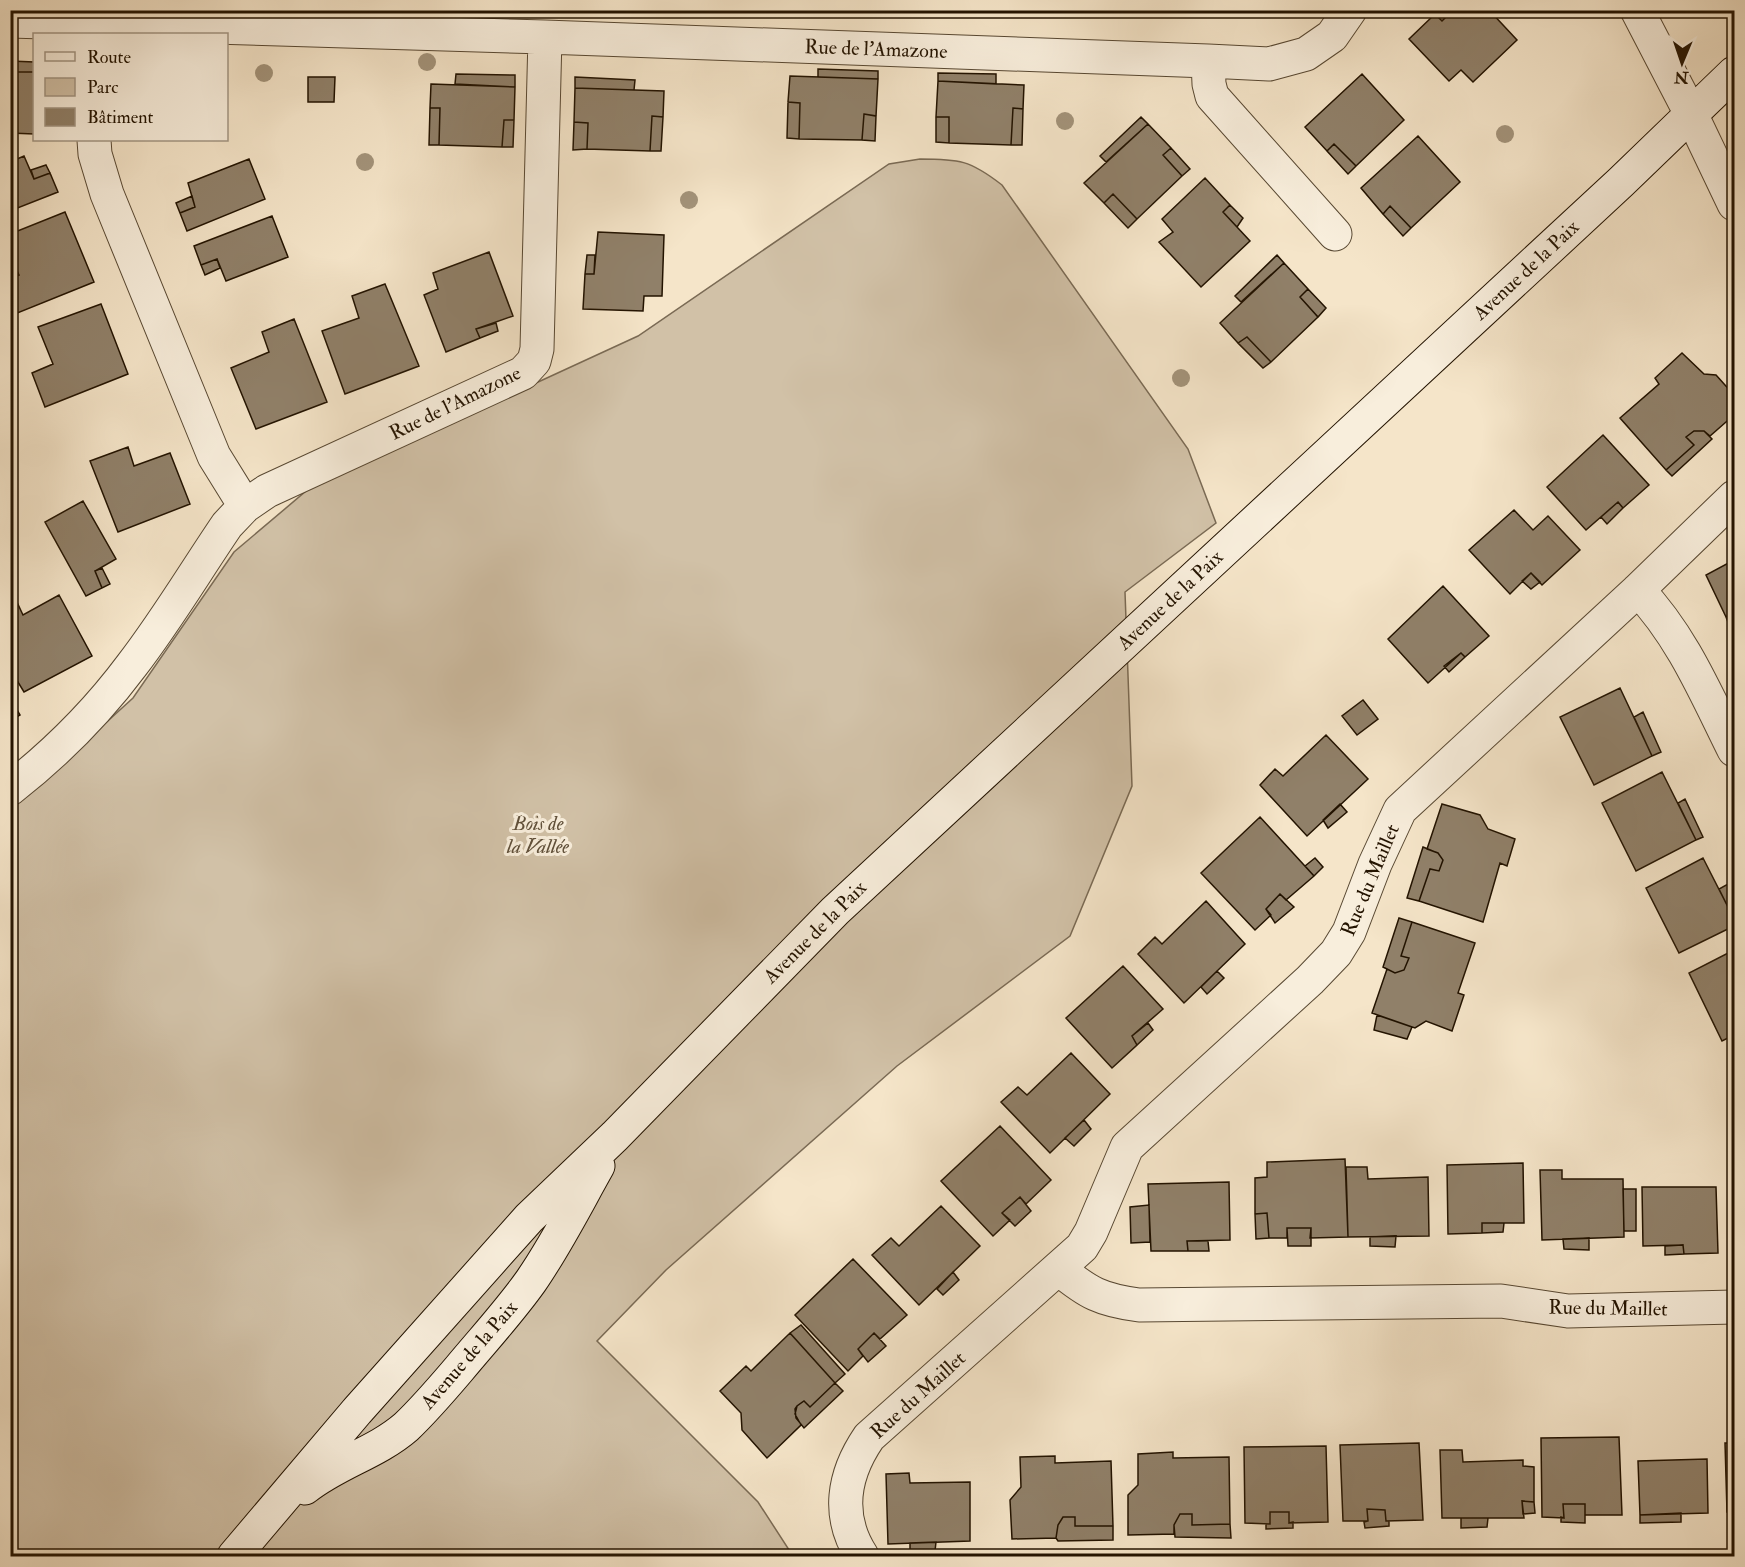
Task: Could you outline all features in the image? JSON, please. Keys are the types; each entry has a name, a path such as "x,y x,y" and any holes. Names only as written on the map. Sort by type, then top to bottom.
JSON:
{"street":[{"name":"Rue de l'Amazone","path":"10,21 98,30 545,37 1269,64 1306,54 1332,36 1350,10"},
{"path":"1637,10 1734,204"},
{"name":"Rue de l'Amazone","path":"10,789 43,763 93,713 132,665 227,525 245,506 267,491 523,373 534,361 537,349 545,37"},
{"path":"1208,61 1212,96 1335,234"},
{"name":"Avenue de la Paix","path":"234,1557 357,1410 529,1218 615,1136 835,911 1692,116 1734,73"},
{"path":"94,141 95,154 106,194 214,456 245,506"},
{"name":"Rue du Maillet","path":"861,1555 848,1531 845,1509 848,1482 858,1453 869,1437 1082,1248 1127,1147 1310,980 1336,953 1349,932 1375,864 1400,810 1638,590 1734,497"},
{"path":"1638,590 1656,609 1677,639 1734,750"},
{"name":"Avenue de la Paix","path":"266,1520 316,1479 386,1441 406,1427 429,1403 530,1282 615,1136"},
{"name":"Rue du Maillet","path":"1059,1269 1082,1288 1098,1296 1139,1305 1501,1301 1568,1311 1734,1307"}],"green space":[{"name":"Bois de la Vallée","path":"920,159 964,163 981,170 1002,185 1188,449 1216,523 1125,592 1132,786 1070,936 897,1066 666,1270 597,1341 758,1502 793,1556 11,1556 11,809 133,698 234,552 312,486 638,336 889,164"}],"building":[{"path":"1439,10 1453,10 1442,21 1435,14"},
{"path":"1453,10 1489,10 1517,40 1473,82 1461,70 1449,81 1409,39 1435,14 1442,21"},
{"path":"10,61 33,62 33,72 10,72"},
{"path":"818,69 878,71 878,79 818,77"},
{"path":"10,72 33,72 33,134 10,133"},
{"path":"938,73 996,74 996,84 938,81"},
{"path":"456,74 515,75 515,87 455,84"},
{"path":"1362,74 1404,120 1356,166 1334,144 1327,151 1305,127"},
{"path":"790,76 878,79 876,116 864,114 862,140 799,139 800,103 788,102"},
{"path":"308,77 335,77 334,102 308,102"},
{"path":"575,77 635,80 634,90 575,88"},
{"path":"938,81 1024,85 1023,109 1013,108 1011,145 949,143 949,117 936,117"},
{"path":"431,84 515,87 514,120 504,120 502,147 439,145 440,108 430,108"},
{"path":"575,88 664,91 663,117 652,116 650,151 587,149 588,123 574,122"},
{"path":"788,102 800,103 799,139 787,138"},
{"path":"430,108 440,108 439,145 429,145"},
{"path":"1013,108 1023,109 1022,145 1011,145"},
{"path":"864,114 876,116 875,141 862,140"},
{"path":"652,116 663,117 661,151 650,151"},
{"path":"936,117 949,117 949,143 936,142"},
{"path":"1141,117 1148,124 1106,162 1100,156"},
{"path":"504,120 514,120 513,147 502,147"},
{"path":"574,122 588,123 587,149 573,150"},
{"path":"1148,124 1171,148 1163,155 1182,176 1137,219 1113,194 1104,203 1084,183"},
{"path":"1418,136 1460,182 1411,228 1390,206 1383,214 1361,188"},
{"path":"1334,144 1356,166 1348,174 1327,151"},
{"path":"1171,148 1190,169 1182,176 1163,155"},
{"path":"24,156 34,179 50,173 58,192 10,211 10,162"},
{"path":"249,159 265,199 187,231 180,213 195,207 188,183"},
{"path":"46,165 50,173 34,179 31,170"},
{"path":"1205,178 1230,205 1223,212 1250,241 1201,287 1159,242 1173,232 1162,219"},
{"path":"1113,194 1137,219 1128,228 1104,203"},
{"path":"192,196 195,207 180,213 176,203"},
{"path":"1230,205 1243,218 1237,227 1223,212"},
{"path":"1390,206 1411,228 1403,236 1383,214"},
{"path":"65,212 94,282 10,316 10,278 19,275 10,255 10,234"},
{"path":"272,216 288,257 226,281 217,259 201,265 194,246"},
{"path":"598,232 664,235 662,296 644,296 643,311 583,309 585,274 594,274"},
{"path":"489,252 513,316 476,329 480,338 446,352 424,295 438,289 433,273"},
{"path":"587,255 595,255 594,274 585,274"},
{"path":"1277,255 1284,263 1241,302 1235,296"},
{"path":"217,259 220,268 205,275 201,265"},
{"path":"1284,263 1308,289 1300,297 1318,317 1271,362 1247,337 1238,343 1220,323"},
{"path":"385,284 419,366 345,394 322,331 359,318 352,296"},
{"path":"1308,289 1326,308 1318,317 1300,297"},
{"path":"101,304 128,374 45,407 32,373 53,364 38,327"},
{"path":"294,319 327,402 256,429 231,368 269,352 262,332"},
{"path":"496,323 498,331 480,338 476,329"},
{"path":"1247,337 1271,362 1263,368 1238,343"},
{"path":"1682,353 1704,374 1716,375 1734,395 1734,415 1710,436 1704,431 1694,431 1686,437 1694,445 1666,470 1620,418 1659,384 1655,378"},
{"path":"1694,431 1704,431 1712,439 1672,476 1666,470 1694,445 1686,437"},
{"path":"1603,435 1649,485 1623,508 1618,502 1586,530 1547,487"},
{"path":"128,447 134,466 170,453 190,504 118,532 90,461"},
{"path":"83,501 116,559 95,571 102,588 86,596 45,522"},
{"path":"1618,502 1623,508 1607,524 1601,517"},
{"path":"1514,510 1533,530 1548,516 1580,550 1542,585 1531,573 1510,594 1469,550"},
{"path":"1734,560 1734,612 1726,617 1706,575"},
{"path":"102,568 110,584 102,588 95,571"},
{"path":"1531,573 1540,582 1531,589 1522,581"},
{"path":"1443,586 1489,636 1465,657 1461,653 1428,683 1388,639"},
{"path":"59,595 92,656 24,692 10,669 10,600 15,598 23,615"},
{"path":"1734,612 1734,637 1726,617"},
{"path":"1461,653 1465,657 1449,672 1444,666"},
{"path":"1620,688 1652,756 1594,785 1560,717"},
{"path":"10,698 20,715 10,721"},
{"path":"1363,700 1378,719 1357,735 1342,716"},
{"path":"1643,712 1661,752 1652,756 1634,717"},
{"path":"1326,735 1368,779 1307,836 1260,785 1275,769 1283,776"},
{"path":"1662,772 1696,840 1636,871 1602,803"},
{"path":"1685,799 1703,837 1696,840 1678,803"},
{"path":"1340,804 1347,812 1328,828 1323,820"},
{"path":"1442,804 1480,815 1488,829 1515,839 1507,866 1500,863 1483,922 1419,901 1430,869 1439,871 1443,860 1438,853 1427,849"},
{"path":"1260,817 1314,876 1286,900 1280,894 1266,909 1271,915 1255,930 1201,873"},
{"path":"1423,847 1438,853 1443,860 1439,871 1430,869 1419,901 1407,898"},
{"path":"1315,858 1323,867 1314,876 1305,866"},
{"path":"1703,858 1734,919 1734,926 1679,953 1646,888"},
{"path":"1728,884 1734,898 1734,919 1719,889"},
{"path":"1280,894 1294,907 1275,923 1266,909"},
{"path":"1206,901 1245,944 1184,1003 1138,954 1155,937 1162,944"},
{"path":"1399,918 1412,922 1401,956 1409,958 1404,970 1395,973 1383,967"},
{"path":"1412,922 1475,943 1458,993 1464,995 1452,1031 1426,1021 1415,1028 1372,1013 1387,969 1395,973 1404,970 1409,958 1401,956"},
{"path":"1734,950 1734,1035 1722,1041 1689,973"},
{"path":"1123,966 1163,1009 1132,1036 1137,1045 1112,1068 1066,1018"},
{"path":"1217,971 1224,978 1207,994 1201,987"},
{"path":"1377,1015 1412,1027 1407,1039 1374,1030"},
{"path":"1148,1023 1153,1030 1137,1045 1132,1036"},
{"path":"1071,1053 1110,1094 1050,1153 1001,1102 1018,1087 1027,1095"},
{"path":"1084,1120 1091,1129 1074,1146 1065,1138"},
{"path":"1000,1126 1051,1180 1026,1204 1020,1197 1002,1213 1010,1220 993,1236 941,1181"},
{"path":"1345,1159 1348,1237 1310,1238 1311,1228 1287,1228 1287,1238 1269,1238 1267,1213 1255,1214 1255,1178 1267,1177 1267,1162"},
{"path":"1523,1163 1524,1223 1482,1223 1482,1233 1448,1234 1447,1165"},
{"path":"1346,1167 1367,1167 1368,1179 1428,1177 1429,1236 1348,1237"},
{"path":"1540,1170 1562,1170 1562,1179 1623,1179 1624,1237 1542,1240"},
{"path":"1229,1182 1230,1240 1187,1241 1188,1251 1151,1251 1148,1184"},
{"path":"1642,1187 1716,1187 1718,1253 1684,1254 1683,1245 1643,1246"},
{"path":"1623,1189 1636,1189 1636,1231 1624,1231"},
{"path":"1020,1197 1031,1211 1015,1226 1002,1213"},
{"path":"1149,1205 1150,1242 1131,1243 1130,1207"},
{"path":"941,1206 980,1246 919,1305 872,1255 891,1238 899,1246"},
{"path":"1267,1213 1269,1238 1256,1239 1255,1214"},
{"path":"1482,1223 1504,1223 1503,1232 1482,1233"},
{"path":"1287,1228 1311,1228 1311,1246 1288,1246"},
{"path":"1396,1236 1395,1247 1370,1246 1370,1237"},
{"path":"1589,1238 1589,1250 1564,1249 1563,1239"},
{"path":"1187,1241 1208,1241 1209,1251 1188,1251"},
{"path":"1683,1245 1684,1254 1665,1255 1665,1246"},
{"path":"853,1259 907,1315 880,1339 874,1333 858,1349 863,1356 848,1371 795,1315"},
{"path":"953,1272 959,1280 943,1295 937,1289"},
{"path":"801,1325 845,1374 835,1383 790,1333"},
{"path":"790,1333 835,1383 810,1407 804,1401 797,1406 795,1414 801,1425 767,1458 742,1430 741,1413 720,1391 746,1366 751,1371"},
{"path":"874,1333 886,1346 868,1362 858,1349"},
{"path":"835,1383 843,1391 804,1428 796,1418 797,1406 804,1401 810,1407"},
{"path":"1619,1437 1622,1515 1585,1515 1585,1504 1563,1504 1564,1518 1542,1517 1541,1438"},
{"path":"1419,1443 1423,1520 1386,1521 1385,1510 1367,1509 1368,1521 1343,1521 1340,1445"},
{"path":"1725,1443 1734,1443 1734,1512 1727,1512"},
{"path":"1326,1446 1328,1522 1289,1523 1289,1512 1270,1512 1270,1524 1245,1523 1244,1447"},
{"path":"1440,1450 1462,1450 1463,1462 1523,1460 1523,1466 1534,1467 1534,1502 1522,1501 1524,1518 1442,1518"},
{"path":"1173,1452 1173,1458 1229,1457 1230,1524 1192,1525 1192,1514 1180,1514 1174,1525 1174,1534 1128,1535 1128,1495 1138,1485 1138,1454"},
{"path":"1055,1456 1055,1463 1111,1461 1113,1526 1075,1526 1075,1517 1063,1517 1058,1525 1056,1538 1012,1539 1010,1500 1021,1487 1020,1457"},
{"path":"1707,1459 1708,1513 1640,1515 1638,1461"},
{"path":"909,1473 910,1483 970,1482 970,1541 888,1544 886,1474"},
{"path":"1522,1501 1534,1502 1535,1513 1523,1514"},
{"path":"1563,1504 1585,1504 1585,1523 1561,1522 1561,1517 1564,1518"},
{"path":"1367,1509 1385,1510 1389,1526 1365,1528 1364,1522 1368,1521"},
{"path":"1270,1512 1289,1512 1289,1523 1293,1522 1293,1528 1266,1529 1266,1524 1270,1524"},
{"path":"1681,1513 1681,1522 1640,1523 1640,1515"},
{"path":"1180,1514 1192,1514 1192,1525 1230,1524 1231,1538 1175,1537 1174,1525"},
{"path":"1063,1517 1075,1517 1075,1526 1113,1526 1113,1540 1058,1541 1056,1538 1058,1525"},
{"path":"1461,1518 1488,1518 1487,1527 1461,1528"},
{"path":"936,1542 935,1551 910,1550 910,1543"}]}
